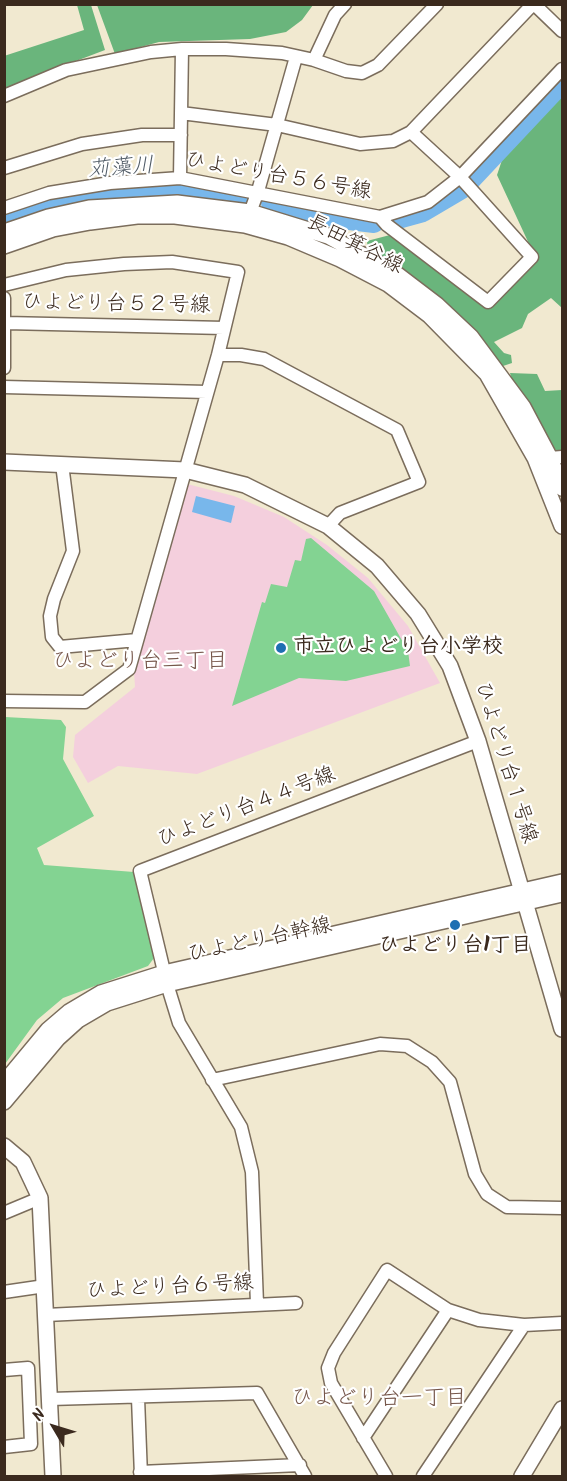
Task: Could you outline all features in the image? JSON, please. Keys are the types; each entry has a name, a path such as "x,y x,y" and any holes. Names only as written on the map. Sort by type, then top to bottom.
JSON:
{"street":[{"path":"314,60 335,15 345,4"},
{"path":"4,96 66,70 151,52 183,49 226,49 296,57 314,60 345,71 362,73 378,65 437,4"},
{"path":"181,113 277,125 360,144 393,141 411,132 534,4 562,32"},
{"path":"180,178 183,49"},
{"path":"248,218 258,191 296,57"},
{"name":"ひよどり台５６号線","path":"4,208 49,193 110,183 180,178 258,191 380,217 428,202 460,177 562,69"},
{"path":"380,217 387,225 488,302 532,257 460,177 411,132"},
{"path":"4,168 82,144 142,135 181,135"},
{"name":"長田箕谷線","path":"4,232 58,214 139,203 177,203 328,237 395,273 437,304 471,338 523,407 556,458 562,488"},
{"name":"長田箕谷線","path":"4,246 52,229 137,216 175,216 248,218 322,249 388,284 429,315 488,374 535,458 562,526"},
{"path":"4,285 66,270 124,264 171,262 238,272 218,355 129,669 85,702 4,701"},
{"path":"4,298 6,323 4,368"},
{"name":"ひよどり台５２号線","path":"6,323 224,328"},
{"path":"218,355 241,355 264,359 397,430 419,482 340,513 328,526"},
{"path":"4,387 207,392"},
{"name":"ひよどり台１号線","path":"4,462 185,470 245,485 328,526 377,566 418,614 450,666 478,741 562,1029"},
{"path":"62,464 73,551 54,599 50,616 52,637 60,647 137,640"},
{"name":"ひよどり台４４号線","path":"165,979 140,871 478,741"},
{"name":"ひよどり台幹線","path":"4,1083 48,1030 69,1012 101,993 523,897 562,882"},
{"name":"ひよどり台幹線","path":"523,897 562,894"},
{"path":"165,979 180,1023 241,1127 252,1172 257,1304"},
{"name":"ひよどり台幹線","path":"4,1102 58,1038 78,1020 107,1004 165,979"},
{"path":"212,1080 380,1044 407,1046 432,1062 450,1082 475,1174 487,1194 507,1207 562,1208"},
{"path":"4,1146 23,1162 34,1180 40,1198 53,1476"},
{"path":"4,1213 40,1198"},
{"path":"386,1476 331,1383 328,1368 334,1353 387,1270 448,1310 479,1320 524,1324 562,1323"},
{"path":"4,1292 45,1286"},
{"name":"ひよどり台６号線","path":"46,1315 296,1303"},
{"path":"363,1438 448,1310"},
{"path":"423,1476 524,1324"},
{"path":"4,1370 28,1368 32,1444 4,1447"},
{"path":"50,1399 258,1393 303,1471 140,1474 138,1398"},
{"path":"522,1476 562,1409"}],"shaded area":[{"name":"市立ひよどり台小学校","path":"187,484 234,496 284,517 327,545 368,578 408,626 440,683 197,774 118,766 88,783 73,757 75,735 135,687 134,671"}],"green space":[{"path":"77,5 91,5 105,50 5,88 4,56 84,30"},
{"path":"97,5 313,5 302,20 286,32 250,39 159,42 115,54"},
{"path":"562,84 562,308 551,298 528,314 522,328 494,342 504,353 511,355 512,363 503,366 473,332 368,252 367,241 390,235 491,305 537,261 497,175 502,160"},
{"path":"510,373 537,374 545,391 562,390 562,453 554,449 514,386"},
{"path":"311,538 374,591 408,651 410,666 346,681 299,678 232,706 262,602 265,603 271,584 287,587 295,560 301,561 306,539"},
{"path":"5,717 61,720 66,727 63,759 94,816 37,848 44,865 134,872 154,958 148,966 63,998 37,1020 5,1064"}],"water":[{"path":"196,496 235,506 231,523 192,512"}],"waterway":[{"name":"苅藻川","path":"470,181 562,83"},
{"name":"苅藻川","path":"394,220 423,212 462,189"},
{"name":"苅藻川","path":"4,217 99,191 205,190 243,197"},
{"name":"苅藻川","path":"271,203 341,219 374,223"}],"place":[{"name":"市立ひよどり台小学校","path":"281,648"},
{"name":"ひよどり台1丁目","path":"455,925"}],"district":[{"name":"ひよどり台三丁目","path":"140,663"},
{"name":"ひよどり台一丁目","path":"379,1400"}]}
